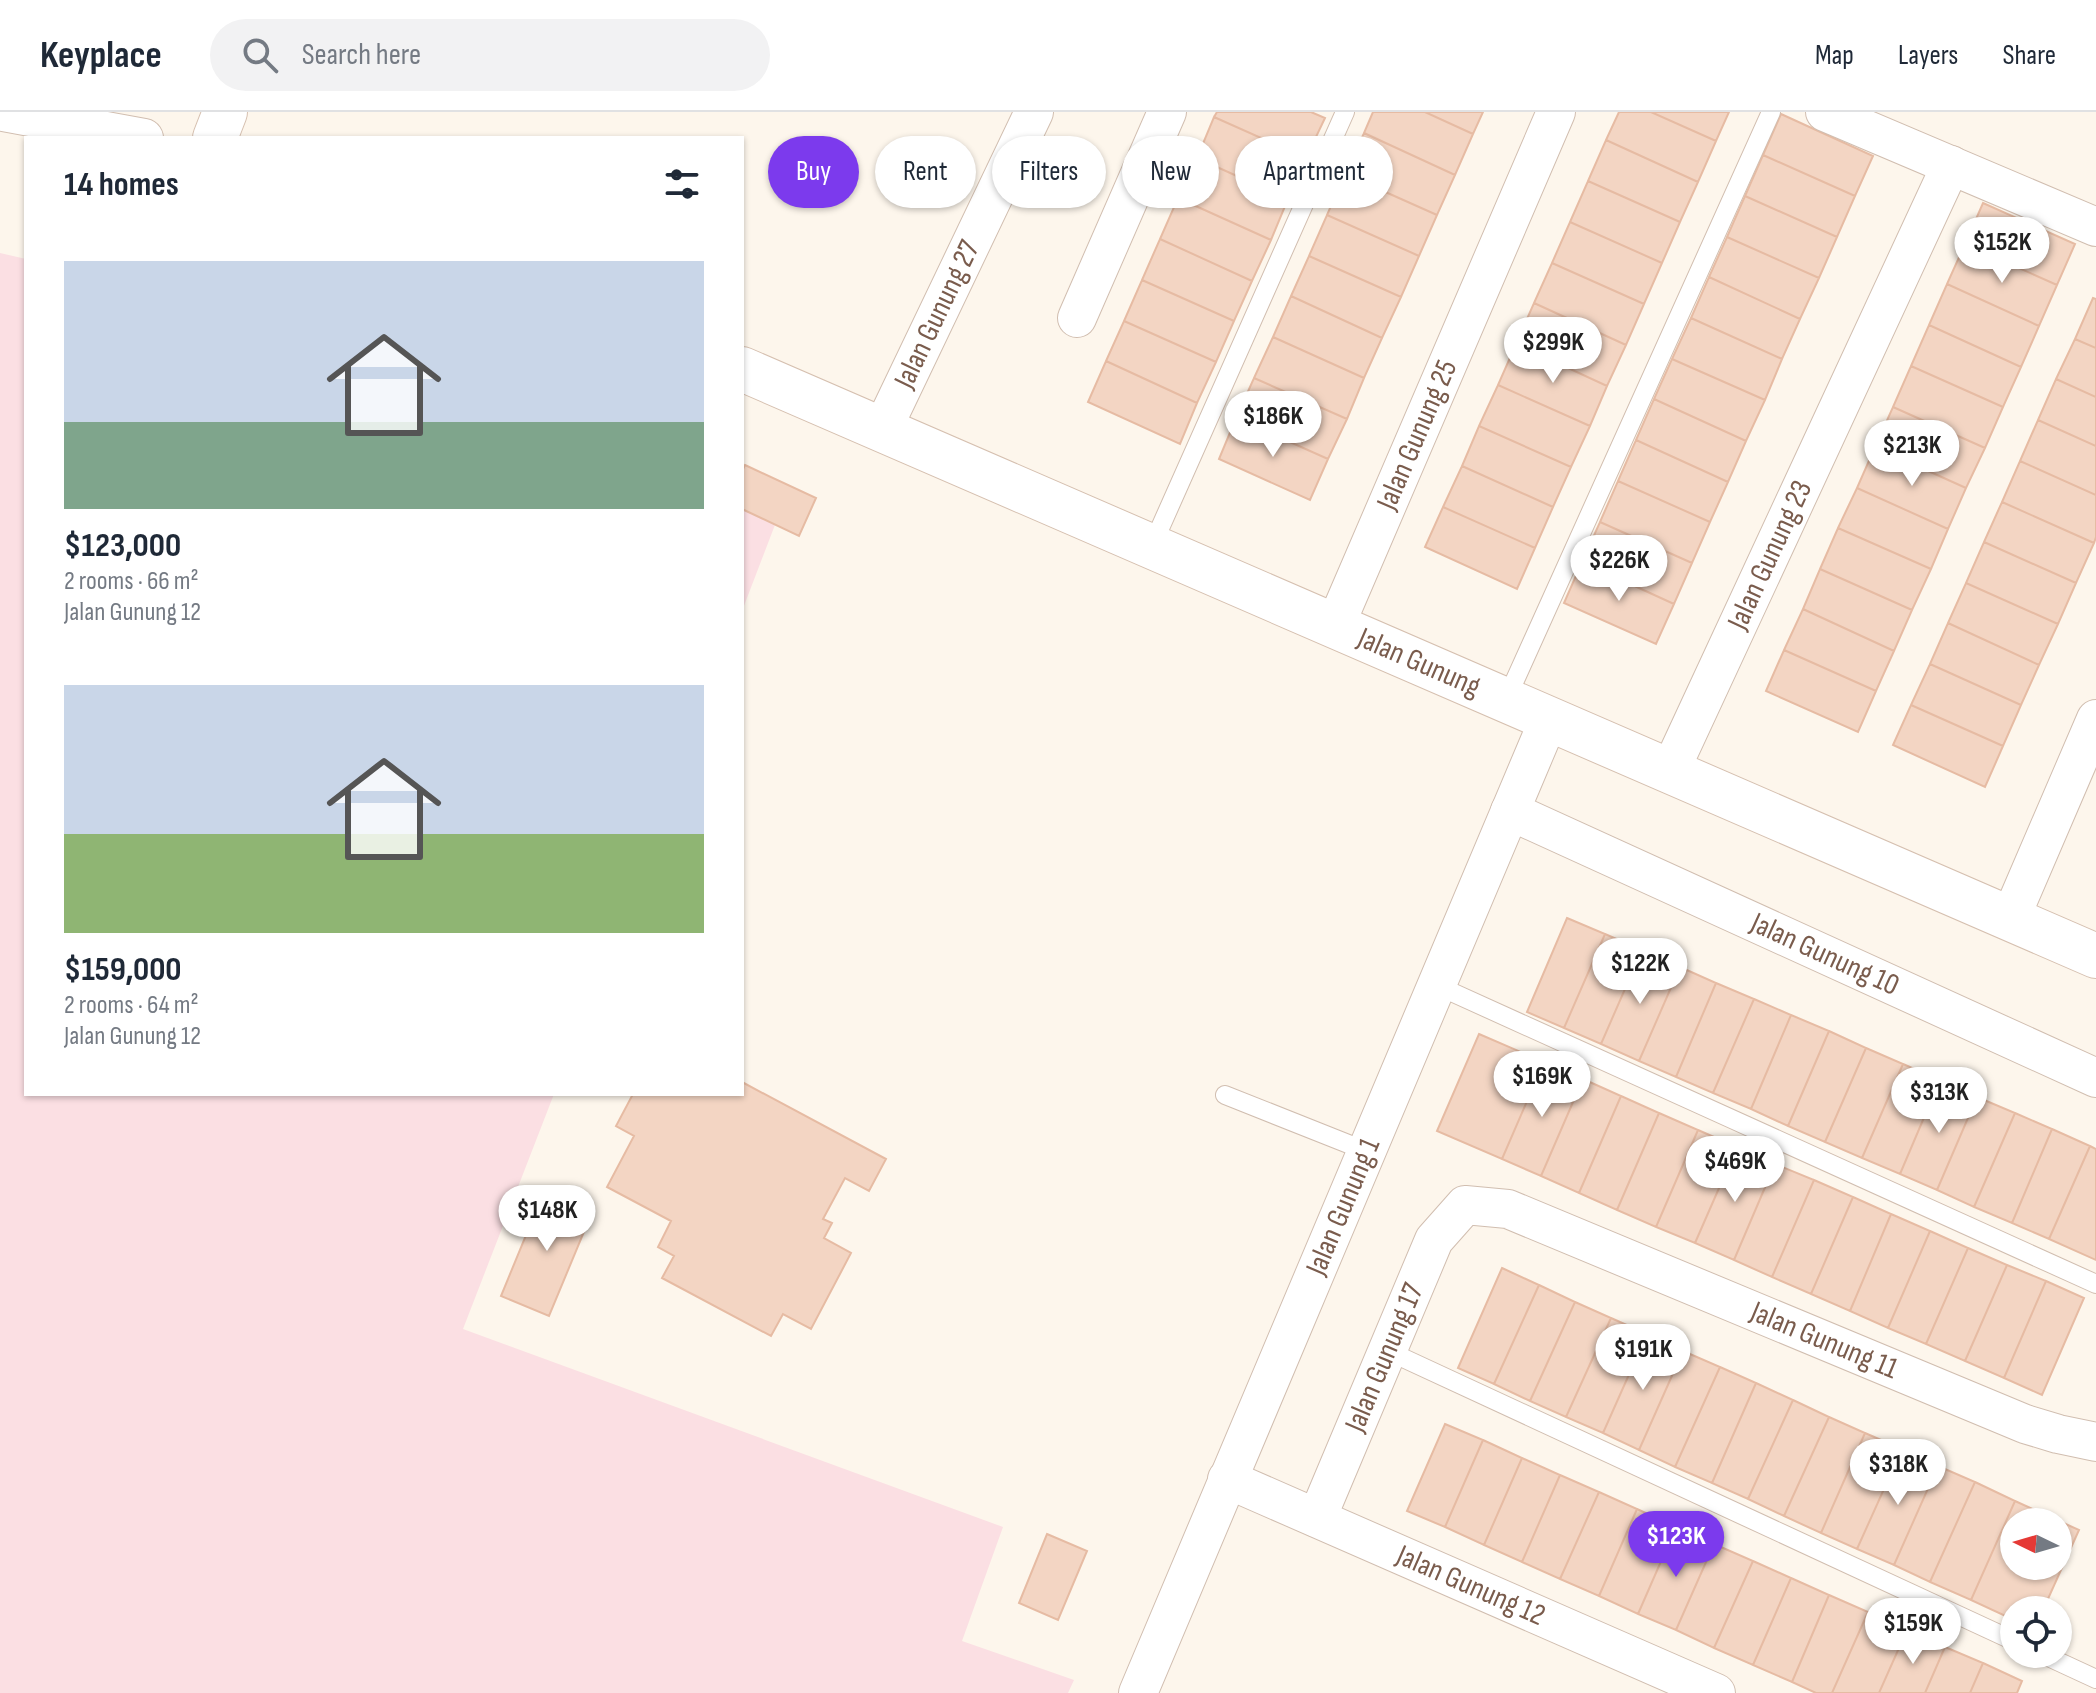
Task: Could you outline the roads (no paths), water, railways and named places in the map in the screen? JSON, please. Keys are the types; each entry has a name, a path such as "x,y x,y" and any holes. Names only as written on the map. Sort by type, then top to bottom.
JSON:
{"street":[{"path":"3,112 133,136"},
{"path":"216,136 225,112"},
{"name":"Jalan Gunung 27","path":"882,430 1034,112"},
{"path":"1077,318 1167,112"},
{"name":"Jalan Gunung 25","path":"1335,626 1556,112"},
{"path":"1825,112 2096,227"},
{"name":"Jalan Gunung 23","path":"1670,771 1951,165"},
{"name":"Jalan Gunung","path":"744,370 2096,956"},
{"name":"Jalan Gunung 1","path":"1138,1693 1549,719"},
{"path":"2010,919 2096,719"},
{"name":"Jalan Gunung 10","path":"1510,811 2096,1078"},
{"name":"Jalan Gunung 17","path":"1317,1518 1434,1240 1465,1205"},
{"name":"Jalan Gunung 11","path":"1465,1205 1508,1209 2025,1424 2096,1442"},
{"name":"Jalan Gunung 12","path":"1227,1479 1716,1693"}],"lane":[{"path":"1152,546 1345,112"},
{"path":"1506,700 1771,112"},
{"path":"1436,985 2096,1284"},
{"path":"1225,1095 1366,1151"},
{"path":"1388,1351 2000,1635"},
{"path":"2072,1668 2096,1679"}]}
